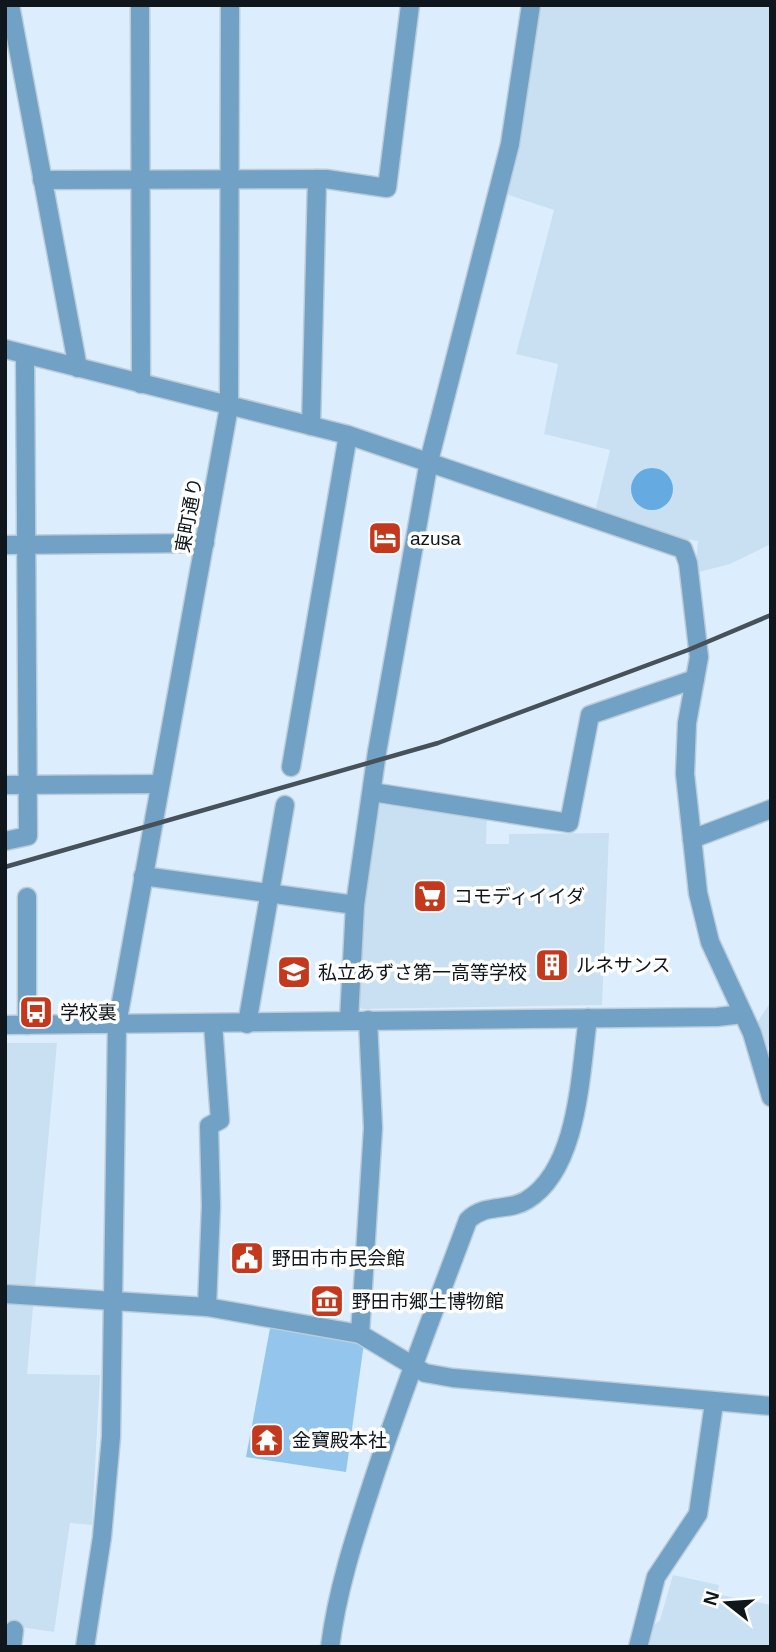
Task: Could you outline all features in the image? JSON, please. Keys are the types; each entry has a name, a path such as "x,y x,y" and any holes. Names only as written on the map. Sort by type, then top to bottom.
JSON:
{"street":[{"path":"10,5 78,368"},
{"path":"140,5 141,384"},
{"name":"東町通り","path":"85,1647 102,1538 111,1437 117,1024 229,407 230,5"},
{"path":"42,180 317,178 387,188 410,5"},
{"path":"349,1020 355,905 429,461 510,144 531,5"},
{"path":"311,426 317,178"},
{"path":"5,349 348,435 683,549 688,563 699,657 687,723 685,774 702,917 709,942 761,1058 771,1097"},
{"path":"5,841 28,836 25,355"},
{"path":"291,767 348,435"},
{"path":"5,545 205,542"},
{"path":"372,792 569,823 590,715 695,680"},
{"path":"5,785 160,785"},
{"path":"247,1024 285,804"},
{"path":"692,839 771,809"},
{"path":"143,876 355,905"},
{"path":"27,897 27,1025"},
{"path":"5,1025 247,1024 743,1014"},
{"path":"330,1647 334,1615 349,1554 403,1387 414,1365 468,1220 476,1212 525,1202 544,1189 572,1132 588,1018"},
{"path":"360,1334 373,1128 368,1020"},
{"path":"207,1307 209,1126 220,1120 213,1024"},
{"path":"5,1294 207,1307 360,1334 425,1374 714,1403 771,1406"},
{"path":"638,1647 656,1577 698,1514 714,1403"}],"shaded area":[{"path":"535,5 771,5 771,544 730,564 695,573 698,541 670,537 595,512 610,450 544,434 558,364 516,354 554,210 500,192"},
{"path":"652,468 667,474 673,489 667,504 652,510 637,504 631,489 637,474"},
{"path":"379,798 487,814 486,844 509,844 509,834 609,833 602,1005 362,1009 355,1002 363,905"},
{"path":"771,1001 771,1042 767,1049 757,1023"},
{"path":"5,1043 57,1043 27,1374 100,1375 92,1525 70,1523 54,1632 5,1625"},
{"path":"271,1323 364,1343 346,1472 246,1457"},
{"path":"673,1575 719,1585 717,1594 771,1605 771,1647 647,1647 651,1628 660,1620"}],"railway":[{"path":"5,867 438,743 688,650 771,615"}],"place":[{"name":"azusa","path":"385,538"},
{"name":"コモディイイダ","path":"430,896"},
{"name":"ルネサンス","path":"552,965"},
{"name":"私立あずさ第一高等学校","path":"294,972"},
{"name":"学校裏","path":"36,1012"},
{"name":"野田市市民会館","path":"247,1258"},
{"name":"野田市郷土博物館","path":"327,1301"},
{"name":"金寶殿本社","path":"267,1440"}]}
